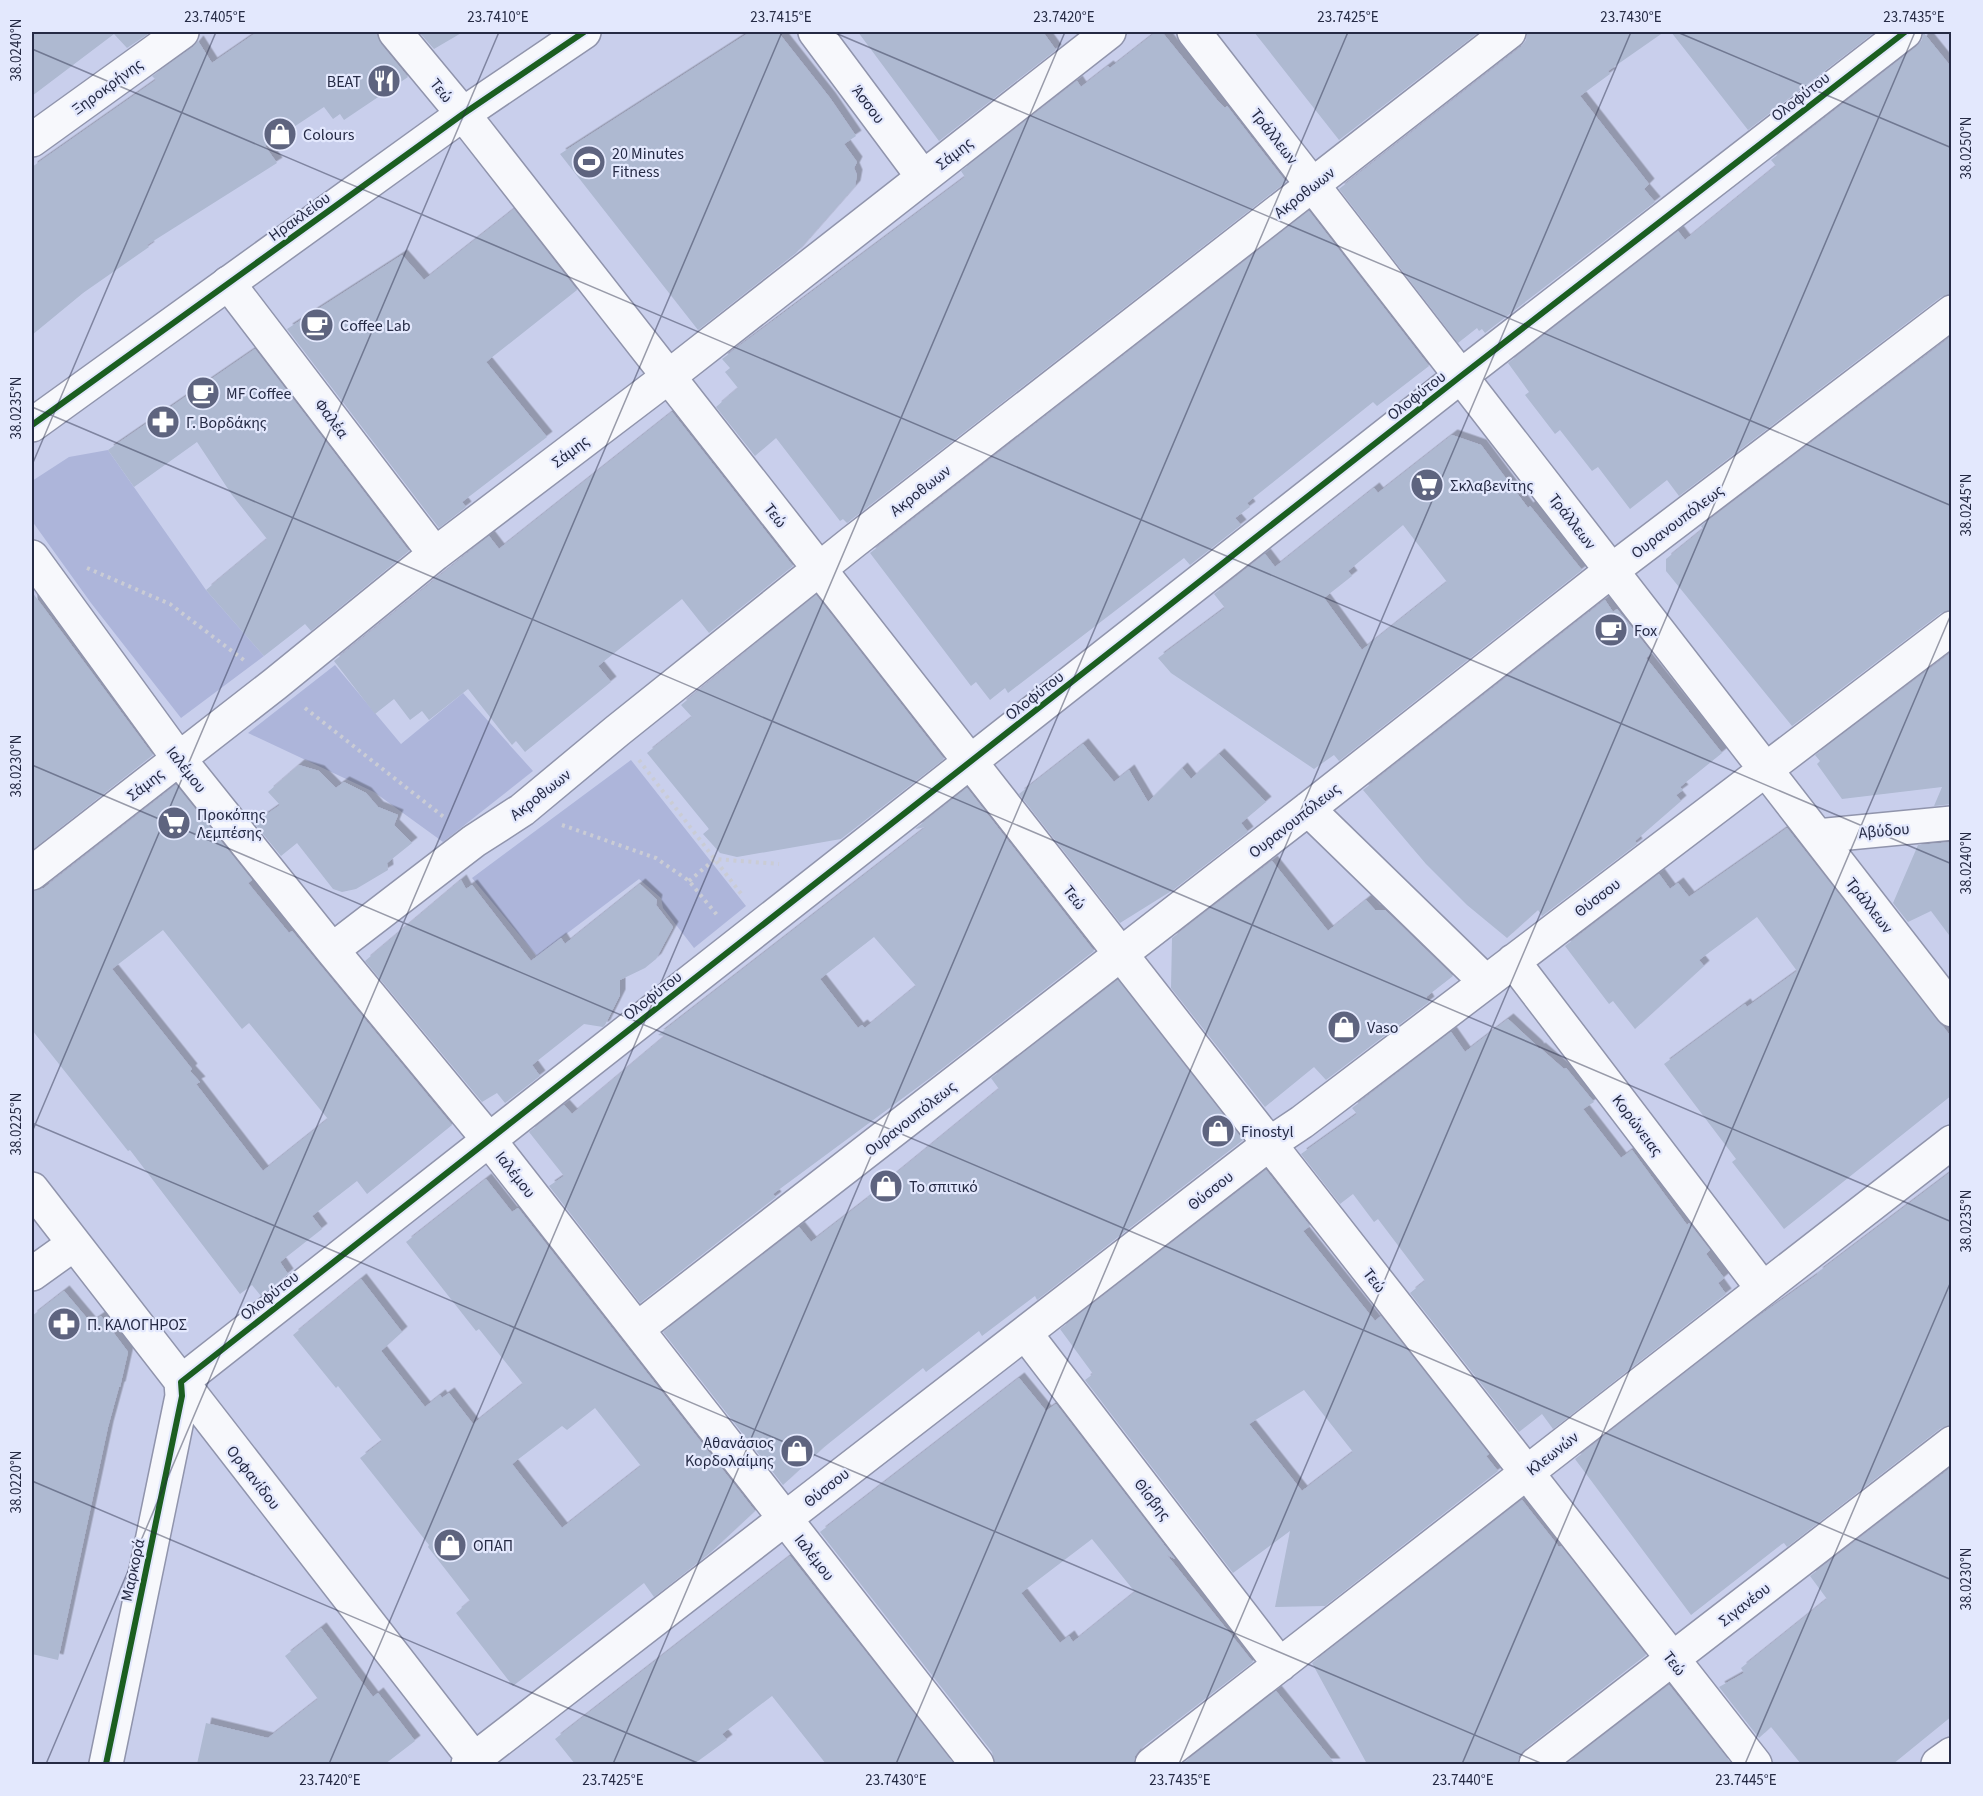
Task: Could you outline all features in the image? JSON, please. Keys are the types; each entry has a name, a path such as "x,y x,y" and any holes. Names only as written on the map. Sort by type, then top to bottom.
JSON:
{"street":[{"name":"Ξηροκρήνης","path":"32,140 182,32"},
{"name":"Τεώ","path":"395,32 463,114 1755,1764"},
{"name":"Ηρακλείου","path":"34,418 228,283 463,114 584,32"},
{"name":"Άσσου","path":"815,32 923,177"},
{"name":"Σάμης","path":"32,873 275,684 435,554 668,377 1109,32"},
{"name":"Τράλλεων","path":"1194,32 1952,1010"},
{"name":"Ακροθωων","path":"332,951 474,841 522,810 819,569 1509,32"},
{"name":"Ολοφύτου","path":"180,1382 1461,376 1905,32"},
{"name":"Φαλέα","path":"228,283 435,554"},
{"name":"Ουρανουπόλεως","path":"637,1329 1611,571 1952,312"},
{"name":"Ιαλέμου","path":"32,557 179,759 332,951 489,1140 977,1764"},
{"name":"Θύσσου","path":"473,1763 1269,1144 1302,1122 1952,628"},
{"path":"1308,809 1486,982"},
{"name":"Αβύδου","path":"1817,836 1952,824"},
{"name":"Κορώνειας","path":"1513,961 1763,1289"},
{"name":"Κλεωνών","path":"1152,1764 1952,1142"},
{"name":"Ορφανίδου","path":"32,1189 473,1763"},
{"path":"32,1275 74,1244"},
{"name":"Θίσβης","path":"1025,1334 1280,1665"},
{"name":"Μαρκορά","path":"106,1764 182,1396 180,1382"},
{"name":"Σιγανέου","path":"1536,1764 1952,1443"},
{"path":"1938,1764 1952,1754"}],"path":[{"path":"85,567 170,604 474,841"},
{"path":"617,731 715,859 752,933"},
{"path":"522,810 656,858 689,881 752,933"},
{"path":"689,881 715,859 834,869"}],"shaded area":[{"path":"108,450 206,590 264,656 181,718 91,603 32,521 32,481 69,457"},
{"path":"335,665 401,744 463,693 533,771 443,842 374,792 248,733"},
{"path":"631,760 746,906 694,948 663,908 661,898 639,879 537,956 472,878"}],"building":[{"path":"32,32 151,32 127,48 114,34 32,96"},
{"path":"257,32 377,32 381,44 408,77 344,120 340,114 333,119 324,107 265,146 277,163 147,245 149,247 83,293 32,335 32,167 156,80 152,76 198,41 212,63"},
{"path":"419,32 463,32 434,49"},
{"path":"750,32 778,32 830,98 856,136 844,144 857,162 854,168 857,175 855,186 796,253 698,330 560,154"},
{"path":"858,32 1043,32 1056,50 939,141"},
{"path":"1156,32 1162,32 1217,100 1225,108 1227,106 1286,182 847,523 843,519 840,521 776,438 755,456 716,407 738,388 725,372 730,368 722,359 965,177 961,171 1077,81 1081,87 1108,66 1110,68"},
{"path":"1254,32 1479,32 1339,140"},
{"path":"1527,32 1664,32 1608,71 1610,74 1580,96 1649,184 1644,189 1655,202 1485,333 1482,329 1479,331 1477,328 1458,343 1339,189 1521,47 1526,40"},
{"path":"1671,32 1875,32 1748,130"},
{"path":"1923,32 1952,68 1952,294 1941,297 1679,496 1667,480 1630,509 1598,467 1592,471 1560,430 1555,434 1525,395 1529,392 1508,363 1678,231 1685,240 1776,166 1771,160 1916,47 1922,40"},
{"path":"514,209 577,290 486,362 547,437 462,502 466,507 439,528 287,329 402,255 424,280"},
{"path":"1309,211 1429,366 1377,406 1373,402 1247,503 1250,507 1235,518 1241,525 1190,565 1184,558 1008,693 1005,688 990,700 976,682 971,686 870,553"},
{"path":"1952,336 1952,610 1941,613 1792,726 1666,571 1666,559 1703,529 1701,526"},
{"path":"255,349 409,551 311,631 305,624 264,656 206,590 267,539 232,495 197,442 134,487 108,450"},
{"path":"672,412 793,566 709,633 682,599 598,666 611,682 525,752 516,741 512,745 468,689 429,720 422,711 410,720 394,699 375,714 334,661 489,536 499,549"},
{"path":"1452,435 1481,445 1528,508 1530,506 1582,570 1339,761 1334,755 1314,769 1171,673 1158,658 1225,608 1214,594 1265,554 1275,567 1374,488 1378,493","holes":["1403,525 1447,582 1362,650 1324,598 1352,576 1348,571"]},
{"path":"32,592 153,755 32,850"},
{"path":"816,595 944,759 841,839 737,857 720,853 703,834 709,829 647,753 692,717 681,705"},
{"path":"1605,600 1613,612 1617,609 1652,653 1646,658 1722,753 1680,787 1683,790 1676,795 1681,801 1635,841 1637,844 1542,916 1538,910 1507,938 1467,905 1426,864 1363,790"},
{"path":"1952,652 1952,804 1934,806 1942,787 1842,799 1817,764 1820,761 1815,755"},
{"path":"1083,744 1114,782 1129,770 1148,802 1182,768 1191,779 1219,754 1266,802 1241,823 1248,832 1173,890 1120,923 1019,794"},
{"path":"299,765 319,771 336,788 344,782 366,793 378,807 398,815 394,825 412,843 387,863 388,870 356,889 342,892 333,889 297,843 281,856 254,823 280,805 268,792"},
{"path":"176,785 252,880 248,883 289,933 292,931 452,1125 367,1194 357,1181 312,1216 322,1229 280,1262 288,1274 261,1296 252,1285 240,1294 130,1150 128,1151 32,1030 32,891 44,888","holes":["163,930 242,1029 249,1023 328,1119 263,1171 196,1084 200,1082 190,1071 192,1069 112,969"]},
{"path":"967,788 1094,951 930,1078 773,1194 776,1197 640,1303 549,1186 564,1176 529,1132 564,1105 572,1114 665,1036 658,1035 926,827 915,829","holes":["874,937 916,986 865,1028 862,1025 858,1028 820,979"]},
{"path":"1787,828 1952,1038 1952,1095 1784,1229 1732,1162 1736,1159 1664,1064 1745,1004 1747,1007 1797,971 1757,917 1699,960 1704,966 1635,1029 1613,1001 1609,1004 1565,946 1659,874 1670,889 1678,883 1689,897"},
{"path":"1952,842 1952,939 1931,911 1908,922 1893,903 1918,845"},
{"path":"1272,861 1328,931 1366,900 1375,910 1385,910 1453,976 1426,997 1429,1002 1326,1080 1314,1067 1265,1107 1171,988 1172,938"},
{"path":"461,880 466,889 472,885 531,961 561,938 565,944 640,884 657,900 656,905 673,927 656,959 645,968 620,980 620,995 605,1025 603,1027 584,1024 532,1065 540,1076 505,1103 497,1093 482,1102 365,961"},
{"path":"1118,980 1243,1140 1037,1300 1035,1296 982,1336 979,1331 926,1372 923,1368 823,1448 783,1485 663,1332 799,1227 811,1242 868,1198 999,1089 991,1078"},
{"path":"1508,1019 1539,1049 1564,1069 1566,1068 1594,1102 1583,1109 1621,1158 1632,1150 1687,1225 1689,1223 1710,1250 1706,1254 1724,1278 1718,1283 1726,1294 1553,1429 1542,1414 1519,1432 1410,1293 1425,1281 1378,1219 1374,1222 1353,1194 1340,1204 1301,1154 1357,1114 1352,1108 1451,1032 1465,1052"},
{"path":"1266,1170 1310,1226 1303,1231 1375,1321 1381,1316 1489,1454 1486,1456 1498,1471 1325,1606 1275,1607 1290,1531 1233,1573 1085,1380 1093,1374 1060,1329","holes":["1304,1390 1353,1452 1302,1491 1249,1424"]},
{"path":"1952,1171 1952,1425 1941,1428 1787,1547 1784,1543 1782,1544 1691,1615 1575,1459 1749,1323 1818,1274"},
{"path":"486,1179 512,1212 518,1208 755,1511 710,1553 654,1597 644,1583 513,1686 456,1613 470,1601 360,1458 382,1441 293,1335 361,1279 402,1332 381,1351 425,1407 440,1395 442,1398 449,1393 473,1424 523,1384 479,1329 476,1331 406,1242","holes":["595,1408 641,1466 562,1528 512,1464 562,1426 567,1430"]},
{"path":"64,1291 91,1323 101,1316 128,1352 108,1427 58,1660 32,1654 32,1316"},
{"path":"1019,1378 1046,1411 1056,1404 1175,1559 1167,1555 1253,1662 1140,1749 1135,1756 1134,1764 995,1764 992,1752 820,1532","holes":["1092,1539 1135,1592 1073,1642 1069,1636 1060,1643 1021,1593"]},
{"path":"1952,1467 1952,1716 1893,1764 1801,1764 1771,1727 1759,1738 1719,1687 1744,1673 1741,1668 1827,1599 1810,1576"},
{"path":"1522,1500 1646,1655 1525,1749 1519,1756 1518,1764 1367,1764 1312,1663"},
{"path":"790,1556 954,1764 826,1764 772,1696 722,1734 727,1740 694,1764 575,1764 555,1739"},
{"path":"321,1628 373,1697 378,1693 415,1741 385,1764 197,1764 206,1723 268,1738 318,1699 285,1656"},
{"path":"1669,1685 1731,1763 1566,1764"},
{"path":"1276,1691 1335,1764 1182,1764"}],"cycle path":[{"path":"32,425 463,114 584,32"},
{"path":"106,1764 182,1396 181,1382 1461,376 1905,32"}],"place":[{"name":"ΒΕΑΤ","path":"384,81"},
{"name":"Colours","path":"280,134"},
{"name":"20 Μinutes Fitness","path":"589,162"},
{"name":"Coffee Lab","path":"317,325"},
{"name":"MF Coffee","path":"203,393"},
{"name":"Γ. Βορδάκης","path":"163,422"},
{"name":"Σκλαβενίτης","path":"1427,485"},
{"name":"Fox","path":"1611,630"},
{"name":"Προκόπης Λεμπέσης","path":"174,823"},
{"name":"Vaso","path":"1344,1027"},
{"name":"Finostyl","path":"1218,1131"},
{"name":"Το σπιτικό","path":"886,1186"},
{"name":"Π. ΚΑΛΟΓΗΡΟΣ","path":"64,1324"},
{"name":"Αθανάσιος Κορδολαίμης","path":"797,1451"},
{"name":"ΟΠΑΠ","path":"450,1545"}]}
